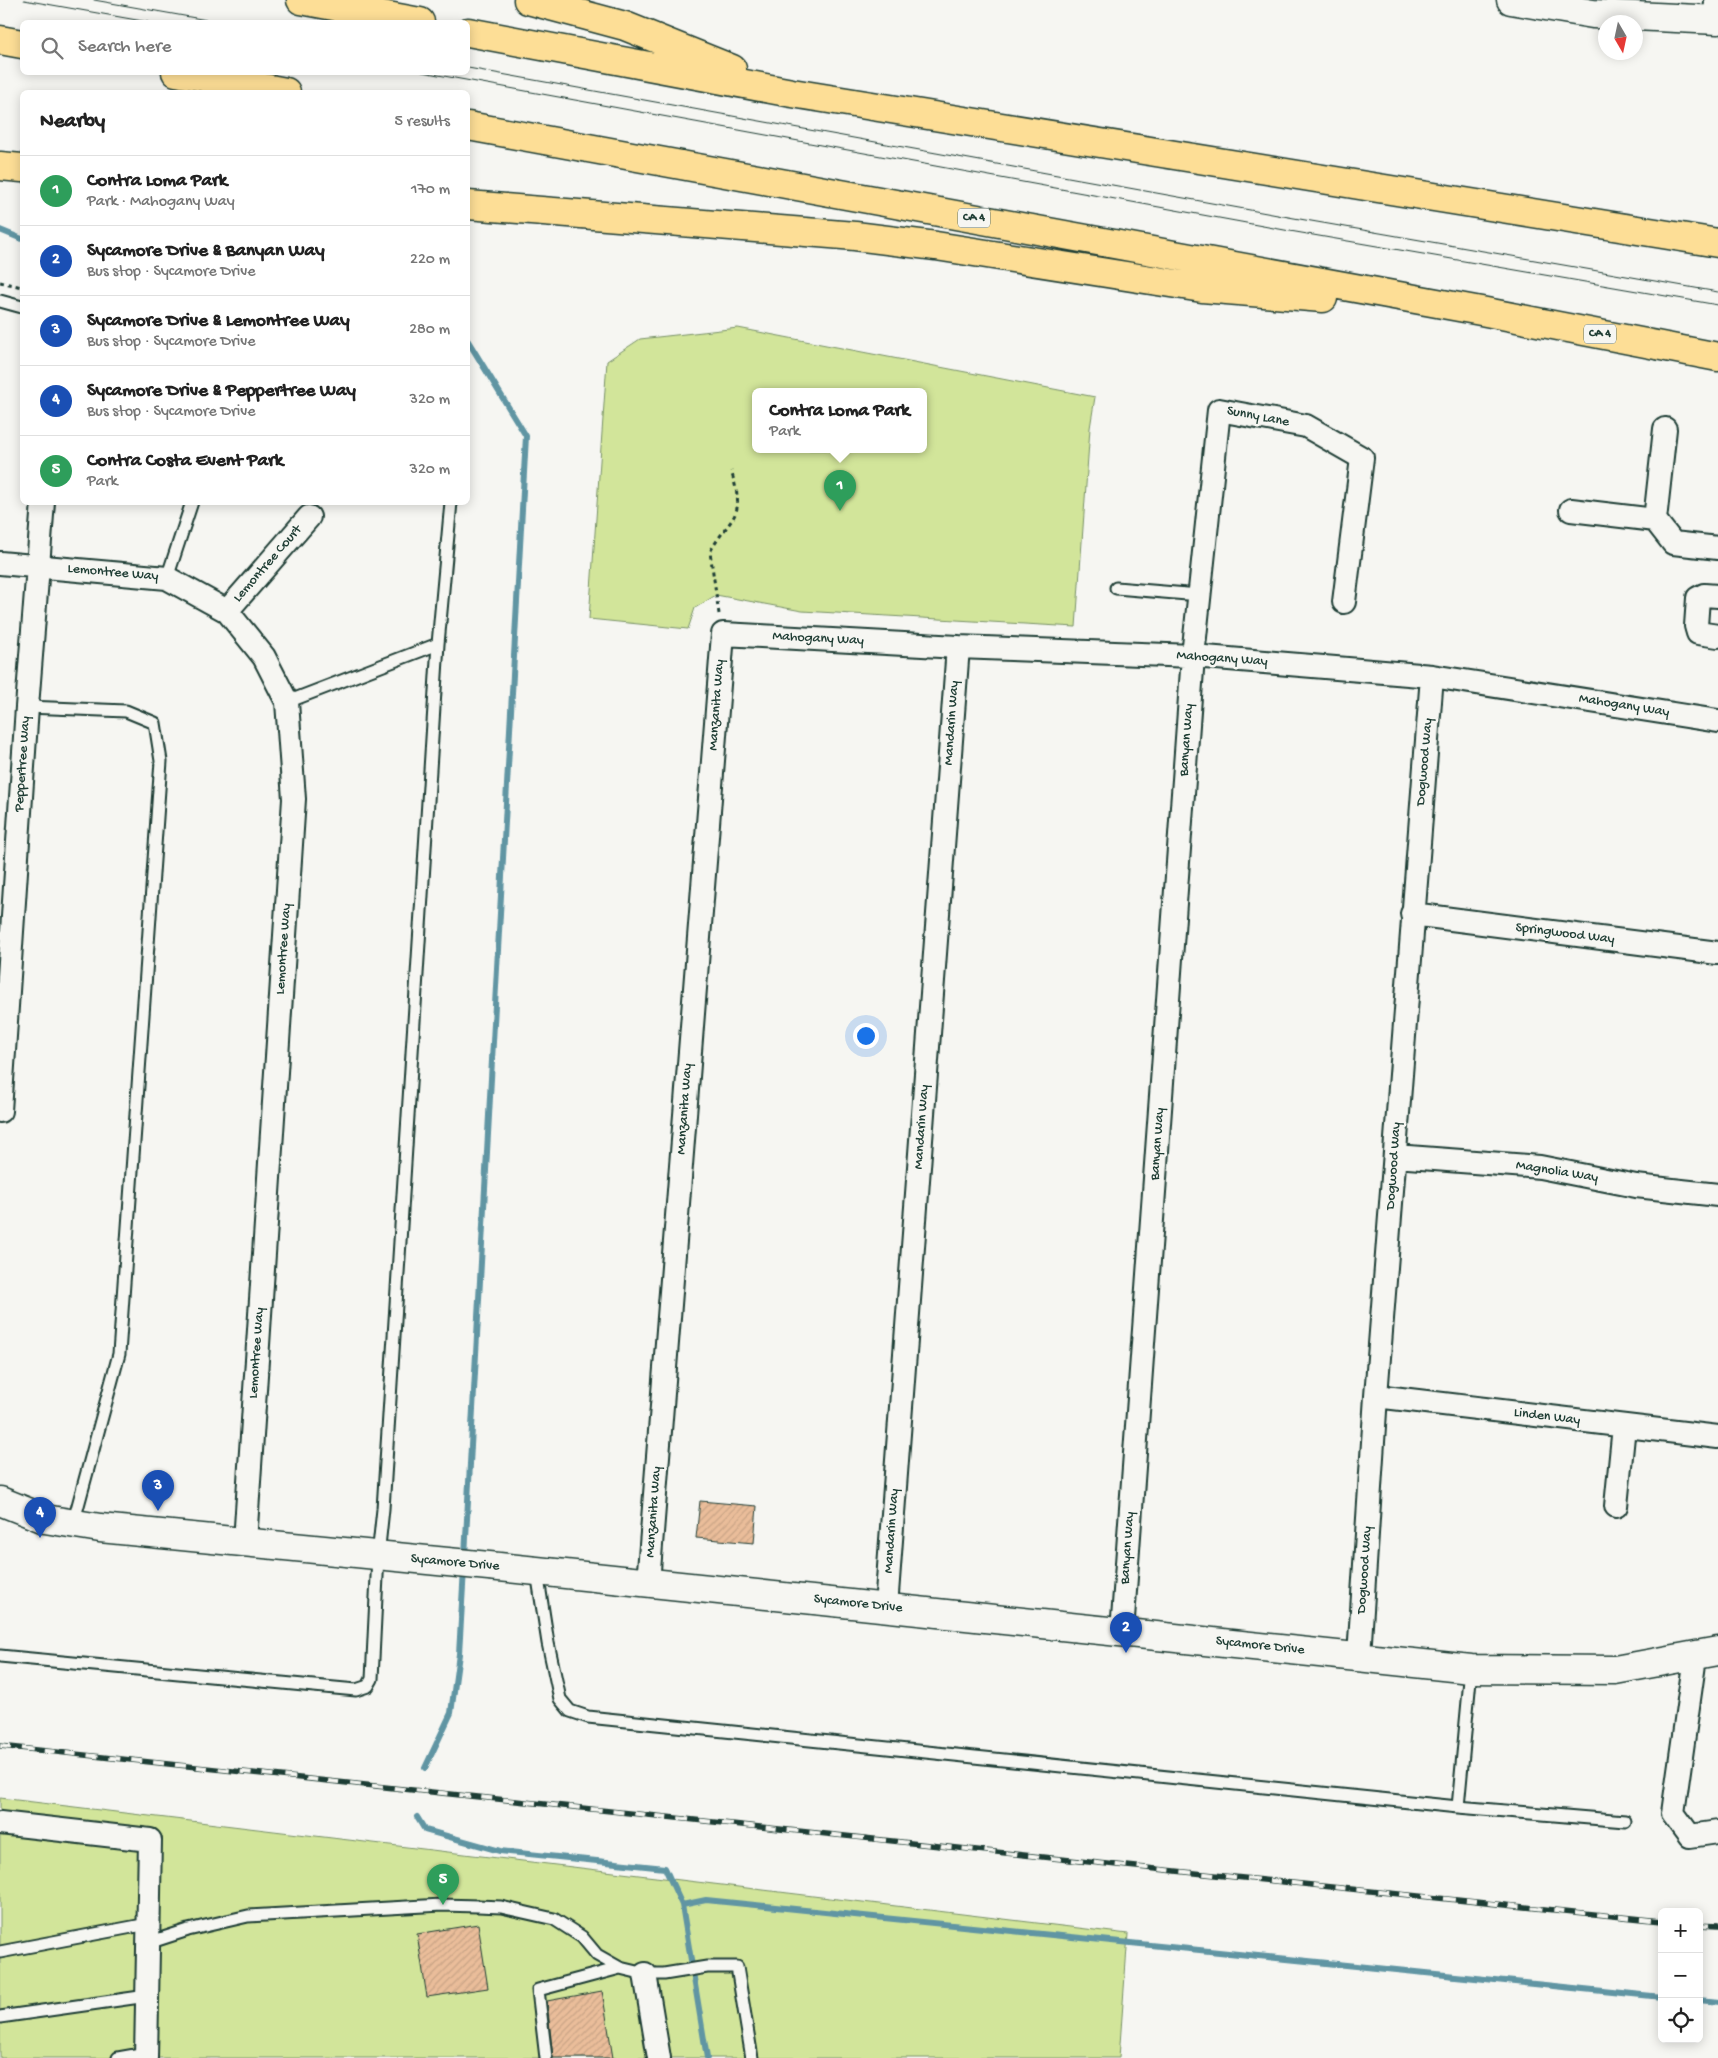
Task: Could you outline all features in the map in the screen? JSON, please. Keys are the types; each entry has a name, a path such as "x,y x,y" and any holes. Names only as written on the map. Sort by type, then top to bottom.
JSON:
{"highway":[{"path":"301,0 409,20"},
{"path":"528,0 625,26 792,93"},
{"path":"470,32 792,93 1718,243"},
{"path":"0,40 20,44"},
{"path":"192,75 275,90"},
{"name":"CA 4","path":"470,126 1481,311 1718,357"},
{"path":"0,166 20,168"},
{"path":"470,205 791,229 936,246 1202,288 1481,311"}],"street":[{"path":"1511,0 1593,14 1717,13"},
{"name":"Sunny Lane","path":"1193,656 1219,410 1306,426 1362,458 1344,602"},
{"path":"1665,430 1656,520 1673,543 1718,548"},
{"name":"Peppertree Way","path":"0,1111 27,706 43,505"},
{"path":"1571,510 1656,520"},
{"name":"Lemontree Court","path":"227,611 309,517"},
{"name":"Lemontree Way","path":"0,563 167,578 227,611 264,657 287,702 294,798 245,1542"},
{"path":"1718,596 1704,594 1698,598 1696,626 1698,633 1718,636"},
{"name":"Mahogany Way","path":"723,634 958,647 1193,656 1432,676 1718,721"},
{"name":"Manzanita Way","path":"648,1583 723,634"},
{"name":"Mandarin Way","path":"886,1607 958,647"},
{"name":"Banyan Way","path":"1122,1632 1193,656"},
{"name":"Dogwood Way","path":"1359,1656 1376,1396 1432,676"},
{"name":"Springwood Way","path":"1412,914 1718,953"},
{"name":"Magnolia Way","path":"1395,1156 1540,1166 1636,1186 1718,1195"},
{"name":"Linden Way","path":"1376,1396 1718,1437"},
{"path":"1616,1506 1624,1426"},
{"name":"Sycamore Drive","path":"0,1501 45,1519 73,1524 1471,1669 1615,1670 1706,1654"},
{"path":"1706,1654 1673,1813 1690,1836 1718,1832"},
{"path":"0,1823 150,1840 146,2056"},
{"path":"655,1974 659,2058"}],"lane":[{"path":"0,301 20,306"},
{"path":"167,578 191,505"},
{"path":"0,1656 356,1690 368,1686 372,1680 378,1556 383,1508 438,644 451,505"},
{"path":"1116,588 1200,595"},
{"path":"287,702 438,644"},
{"path":"27,706 126,712 155,723 161,761 119,1354 73,1524"},
{"path":"537,1572 548,1643 560,1699 570,1711 588,1717 1458,1807 1625,1821"},
{"path":"1458,1807 1471,1669"},
{"path":"0,1952 148,1933 188,1930 248,1916 442,1905 501,1907 554,1919 582,1937 597,1954 620,1968 655,1974 708,1967 737,1967 752,2058"},
{"path":"546,2058 538,1990 620,1968"},
{"path":"0,2017 146,1996"},
{"path":"118,2058 146,2056"}],"path":[{"path":"0,282 20,287"},
{"path":"723,634 712,582 710,552 738,509 737,489 730,471"}],"green space":[{"path":"738,328 1095,397 1090,428 1076,627 802,611 716,595 695,608 688,629 589,619 607,361 640,339"},
{"path":"0,1798 1128,1934 1119,2058 0,2058"}],"building":[{"path":"700,1501 757,1506 754,1543 696,1538"},
{"path":"478,1924 488,1988 427,1997 417,1934"},
{"path":"602,1991 613,2058 553,2058 547,2001"}],"waterway":[{"path":"0,230 20,238"},
{"path":"465,1556 526,436 470,344"},
{"path":"425,1768 451,1713 459,1654 464,1569"},
{"path":"417,1817 425,1830 500,1851 665,1868 682,1905 707,2058"},
{"path":"682,1905 706,1900 1658,1997"},
{"path":"1703,2000 1718,2002"}],"tram line":[{"path":"24,0 137,20"},
{"path":"94,0 207,20"},
{"path":"470,68 1294,218 1718,292"},
{"path":"438,75 1290,231 1718,305"}],"railway":[{"path":"0,1746 1658,1921"},
{"path":"1703,1925 1718,1926"}],"place":[{"name":"Contra Loma Park","path":"840,511"},
{"name":"Sycamore Drive & Lemontree Way","path":"158,1511"},
{"name":"Sycamore Drive & Peppertree Way","path":"40,1538"},
{"name":"Sycamore Drive & Banyan Way","path":"1126,1653"},
{"name":"Contra Costa Event Park","path":"443,1905"}]}
